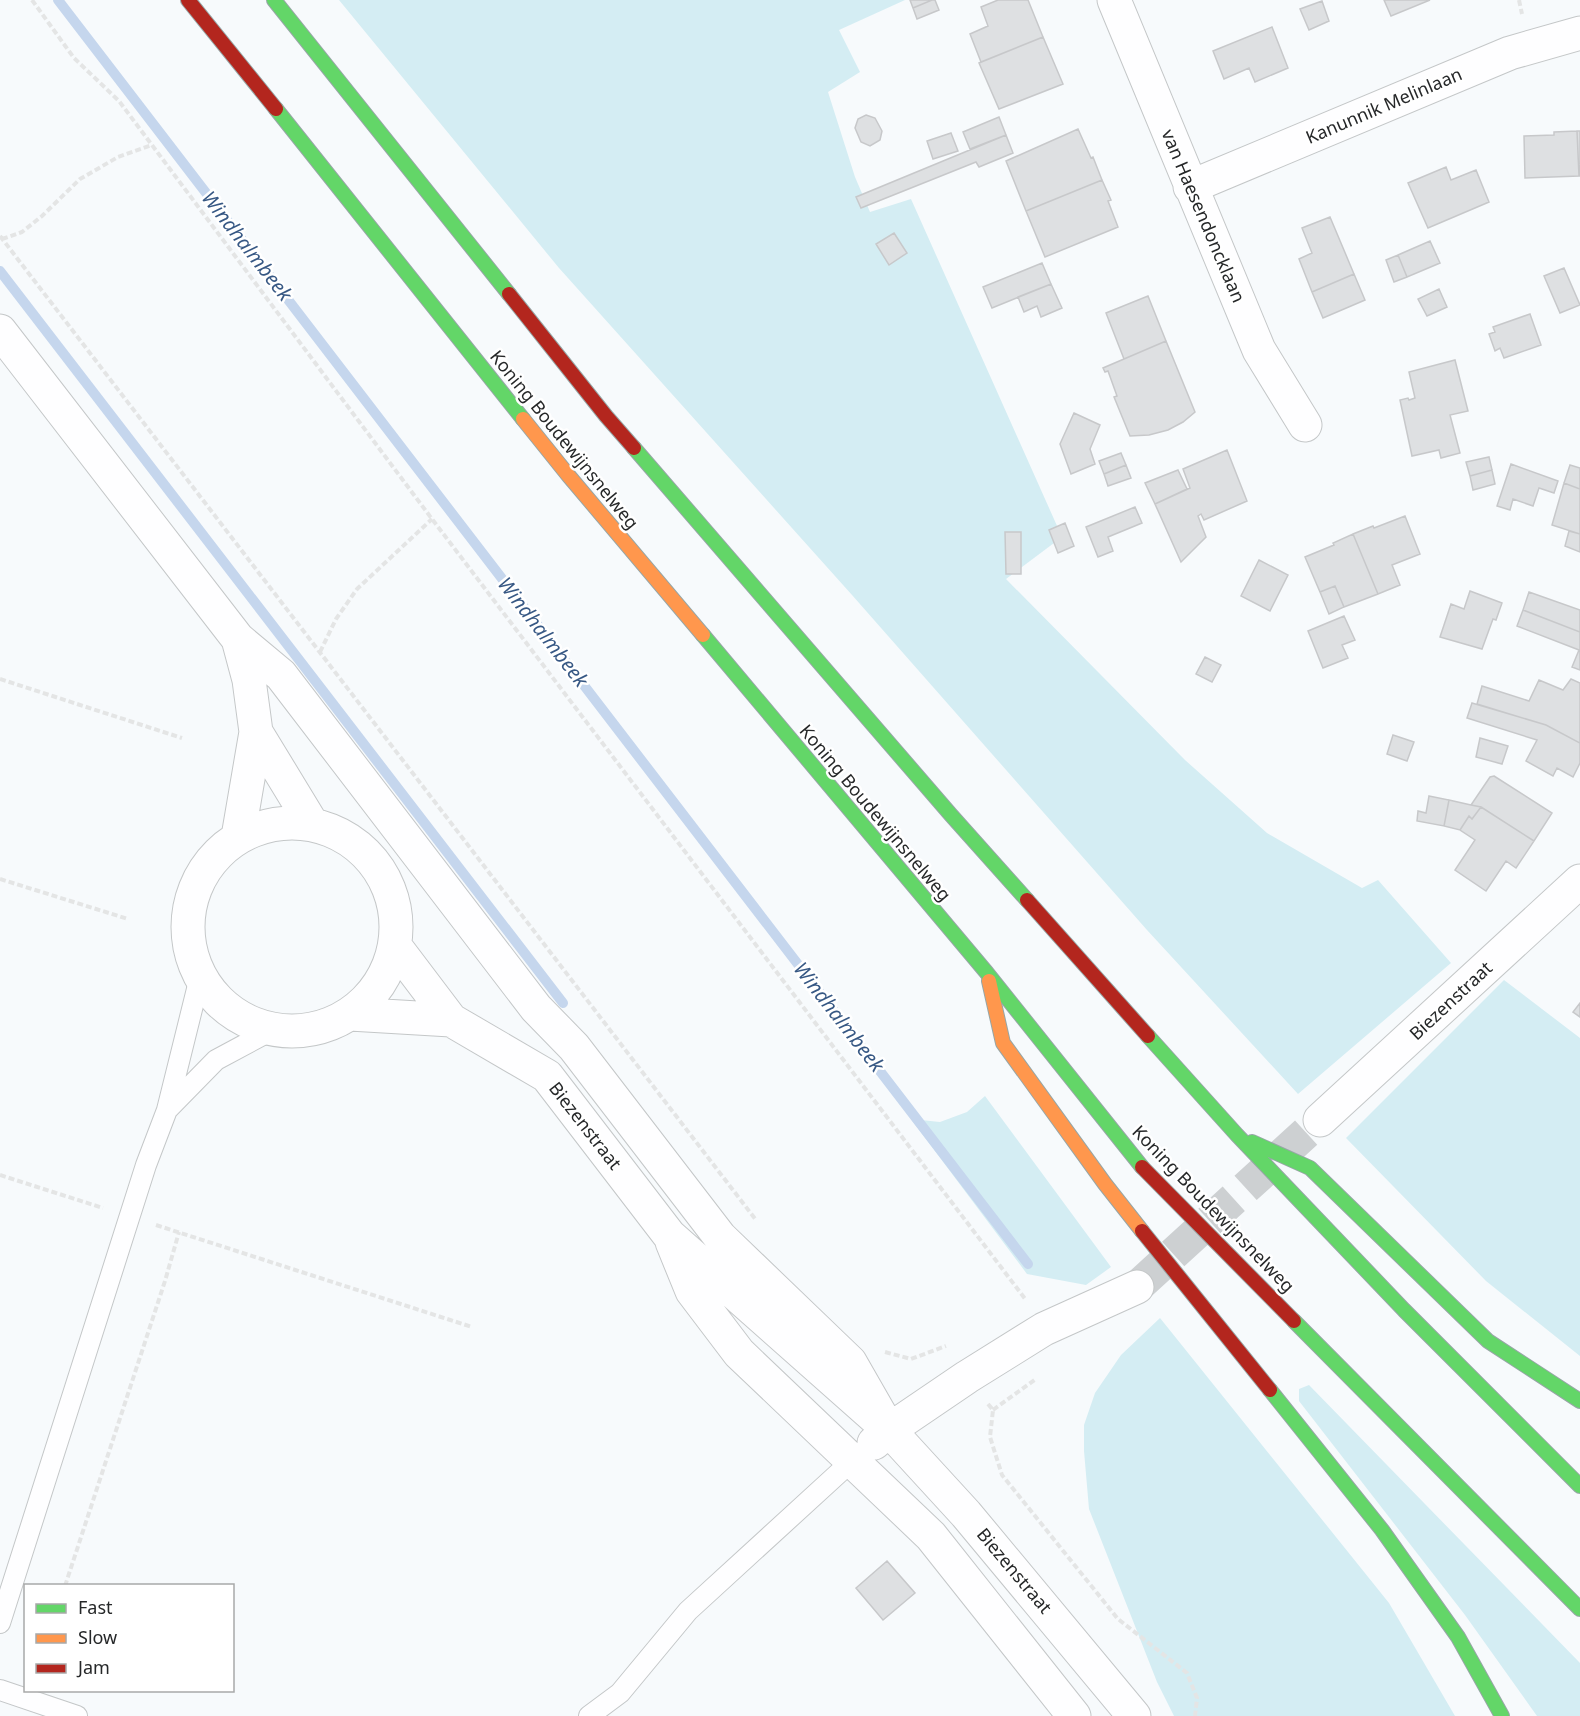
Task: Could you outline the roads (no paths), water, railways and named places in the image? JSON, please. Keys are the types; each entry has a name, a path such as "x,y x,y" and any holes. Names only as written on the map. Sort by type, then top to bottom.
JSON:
{"highway":[{"name":"Koning Boudewijnsnelweg","path":"188,0 568,475 987,973 1137,1162 1580,1609"},
{"path":"274,0 606,416 959,824 1237,1135 1404,1310 1580,1486"},
{"path":"987,973 1003,1043 1105,1184 1382,1530 1458,1637 1502,1716"},
{"path":"1237,1135 1310,1168 1488,1341 1580,1401"}],"street":[{"name":"van Haesendoncklaan","path":"1114,0 1259,350 1305,425"},
{"name":"Kanunnik Melinlaan","path":"1191,187 1510,53 1580,33"},
{"path":"0,331 238,639 281,675 536,1008 574,1047 720,1237 850,1362 889,1430"},
{"path":"238,639 249,680 256,732 238,837"},
{"path":"256,732 312,824"},
{"path":"287,822 312,824 343,836 369,855 387,883 396,914 395,946 386,973 371,995 350,1014 326,1026 299,1031 272,1030 243,1020 218,1001 200,977 188,947 187,915 195,884 213,857 238,837 261,826 287,822"},
{"name":"Biezenstraat","path":"1320,1120 1580,881"},
{"name":"Biezenstraat","path":"395,946 451,1020 547,1076 669,1235 889,1430 966,1514 1134,1716"},
{"name":"Biezenstraat","path":"350,1014 451,1020"},
{"name":"Biezenstraat","path":"669,1235 692,1291 739,1353 931,1536 1074,1716"},
{"path":"853,1460 889,1430 967,1377 1044,1329 1137,1287"}],"lane":[{"path":"0,1623 146,1165 167,1110 200,977"},
{"path":"167,1110 216,1060 272,1030"},
{"path":"589,1716 620,1693 688,1611 853,1460"},
{"path":"0,1690 77,1716"}],"waterway":[{"name":"Windhalmbeek","path":"58,0 1028,1264"},
{"path":"0,271 563,1003"}],"tunnel":[{"path":"1137,1287 1320,1120"}]}
